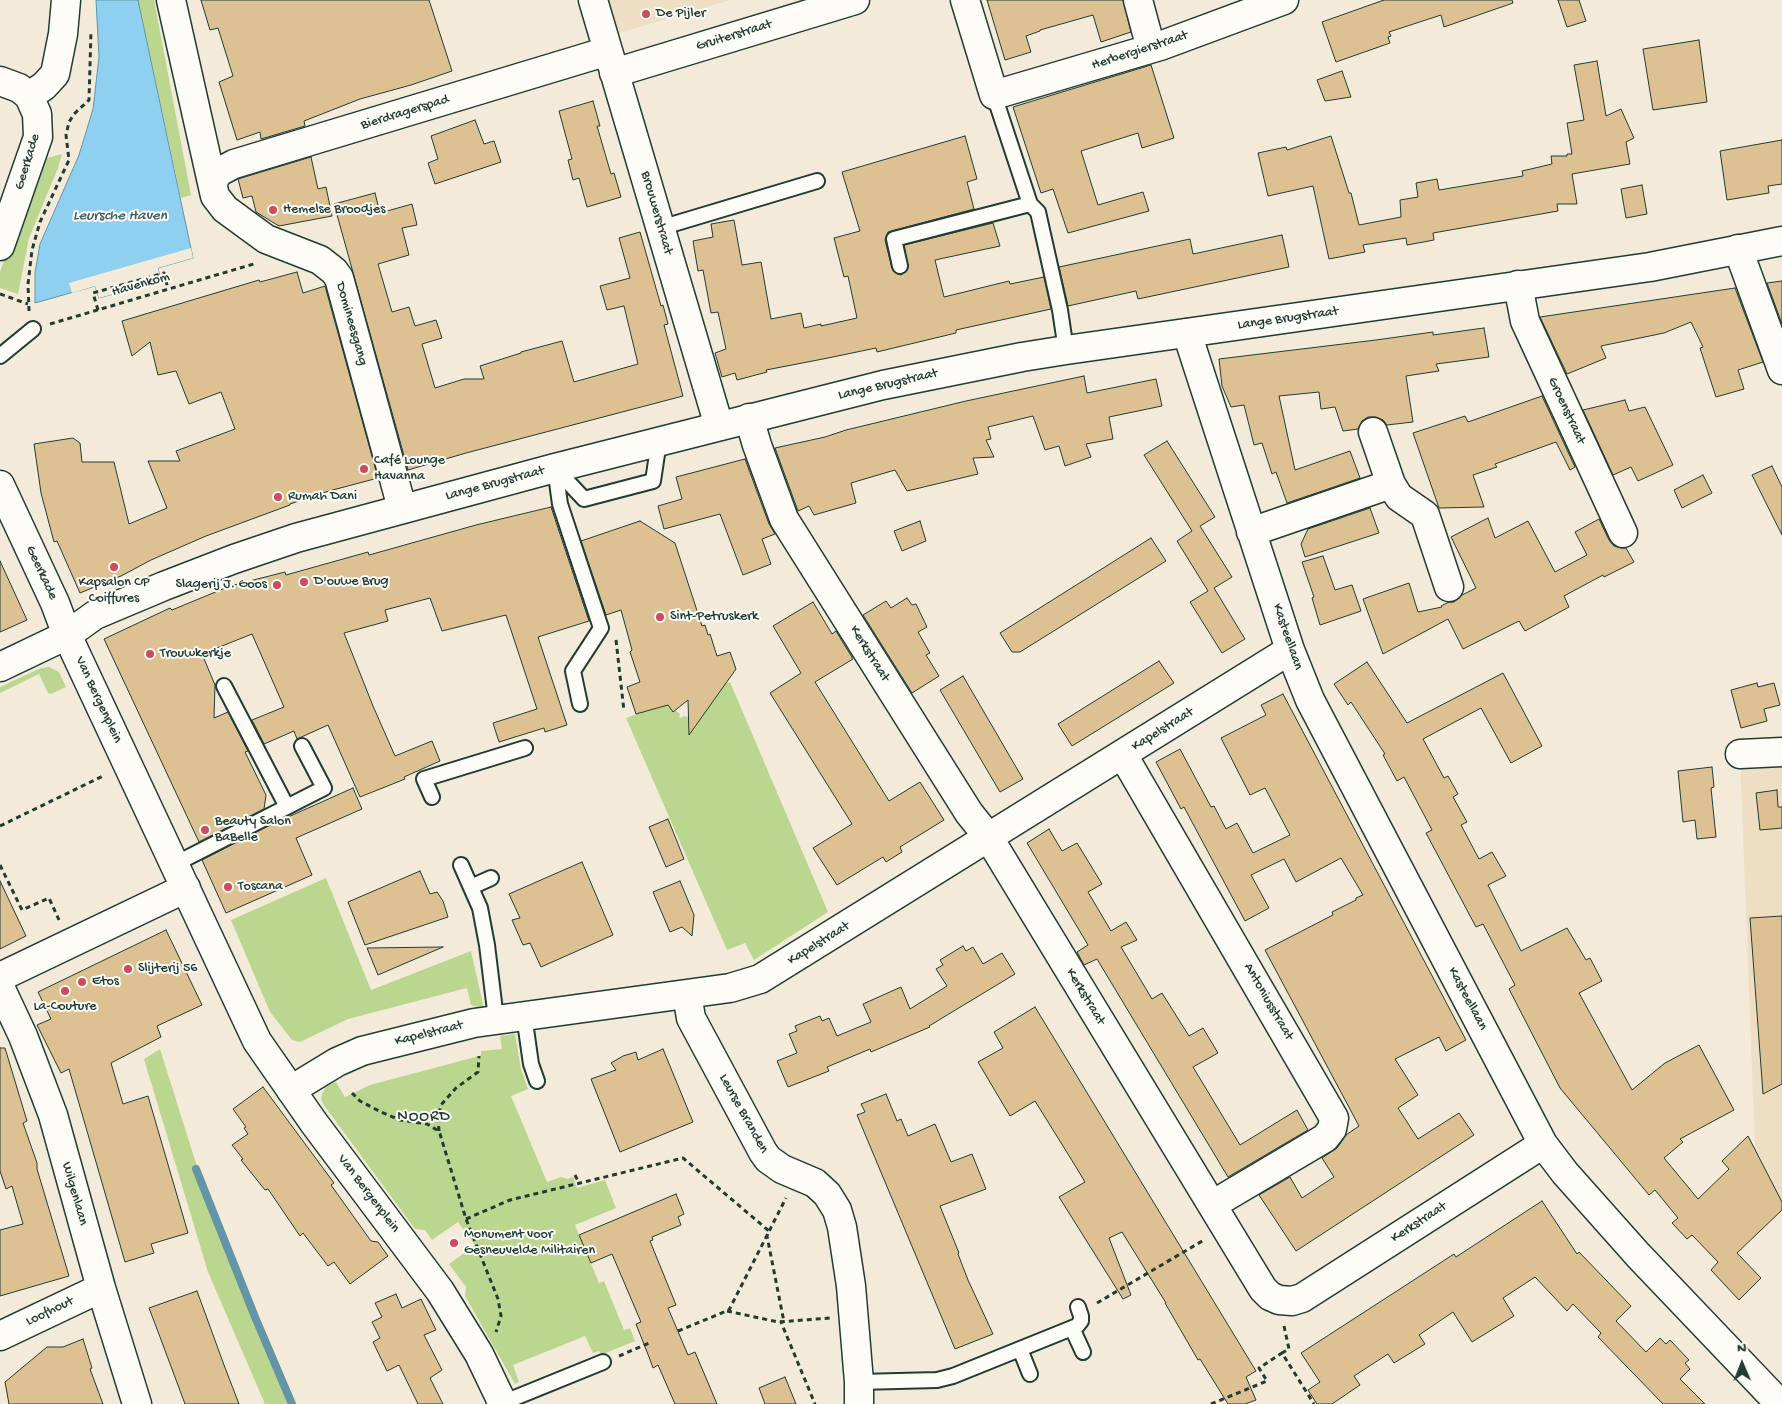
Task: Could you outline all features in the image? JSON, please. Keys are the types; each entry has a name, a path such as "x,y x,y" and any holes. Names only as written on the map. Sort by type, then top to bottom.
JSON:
{"street":[{"path":"0,81 19,88 29,96 44,86 55,74 63,34 66,0"},
{"name":"Domineesgang","path":"171,0 215,196 225,209 266,239 320,260 334,271 339,278 402,508"},
{"name":"Brouwerstraat","path":"593,0 719,426"},
{"name":"Gruiterstraat","path":"611,62 855,0"},
{"path":"965,0 994,95"},
{"path":"1138,0 1150,41 1160,46"},
{"name":"Herbergierstraat","path":"994,95 1160,46 1284,0"},
{"name":"Bierdragerspad","path":"213,186 214,178 219,172 234,164 499,84 611,62"},
{"name":"Geerkade","path":"0,246 38,137 37,114 29,96"},
{"name":"Lange Brugstraat","path":"0,667 67,635 95,615 234,559 296,538 402,508 749,418 892,384 1066,350 1650,267 1782,241"},
{"path":"1738,249 1782,370"},
{"name":"Groenstraat","path":"1518,285 1525,321 1623,533"},
{"name":"Kasteellaan","path":"1187,333 1290,650 1310,700 1543,1144 1565,1173 1638,1255 1780,1404"},
{"name":"Kerkstraat","path":"749,418 784,519 969,813 989,838 1263,1289 1270,1296 1279,1300 1292,1301 1302,1298 1543,1144"},
{"path":"1373,432 1391,484 1399,497 1425,515 1449,587"},
{"path":"1251,532 1391,484"},
{"name":"Geerkade","path":"0,485 55,603 67,635"},
{"name":"Van Bergenplein","path":"67,635 262,1050 440,1291 479,1354 503,1404"},
{"name":"Kapelstraat","path":"291,1090 337,1062 369,1048 474,1022 740,986 770,974 1290,650"},
{"path":"1740,754 1782,752"},
{"name":"Antoniusstraat","path":"1123,755 1334,1118 1332,1129 1325,1138 1219,1216"},
{"path":"0,977 186,888"},
{"name":"Wilgenlaan","path":"0,987 23,1036 53,1115 100,1288 137,1404"},
{"name":"Leurse Branden","path":"687,994 691,1018 758,1144 768,1159 820,1187 837,1210 843,1236 854,1316 859,1393"},
{"name":"Loofhout","path":"0,1336 100,1288"}],"lane":[{"path":"994,95 1030,204 1038,212 1060,310 1066,350"},
{"path":"660,228 817,181"},
{"path":"900,266 894,239 1030,204"},
{"path":"0,356 33,329"},
{"path":"555,468 584,498 653,481 659,441"},
{"path":"555,468 560,504 600,628 573,671 580,704"},
{"path":"224,686 287,807"},
{"path":"175,864 324,788 302,746"},
{"path":"432,798 424,780 525,748"},
{"path":"461,865 480,908 487,945 496,1019"},
{"path":"471,886 491,878"},
{"path":"524,1015 531,1064 538,1081"},
{"path":"1079,1309 1080,1322 1072,1328 1083,1352"},
{"name":"Leurse Branden","path":"859,1393 945,1379 1072,1328"},
{"path":"1020,1349 1030,1374"},
{"name":"Van Bergenplein","path":"503,1404 603,1362"}],"path":[{"path":"33,329 28,304 32,250 40,222 68,160 67,128 74,114 89,100 91,26"},
{"name":"Havenkom","path":"33,329 255,264"},
{"path":"98,310 93,293 164,273 168,289"},
{"path":"0,294 28,304"},
{"path":"0,826 128,764"},
{"path":"0,865 22,910 49,898 61,923"},
{"path":"479,1056 480,1067 478,1072 461,1084 441,1105 438,1116 440,1134 466,1219 500,1307 501,1316 496,1333 479,1354"},
{"path":"352,1094 370,1107 386,1115 400,1120 427,1124 440,1134"},
{"path":"466,1219 510,1200 683,1158 769,1231"},
{"path":"576,1175 579,1183"},
{"path":"678,1331 729,1310 797,1175"},
{"path":"1079,1309 1114,1294 1219,1216"},
{"path":"767,1236 782,1322 815,1404"},
{"path":"1210,1404 1267,1381 1259,1368 1289,1349 1279,1300"},
{"path":"727,1311 782,1322 854,1316"},
{"path":"603,1362 649,1344"},
{"path":"1282,1353 1314,1404"}],"shaded area":[{"name":"De Pijler","path":"606,0 730,0 616,34"},
{"path":"1782,752 1782,1202 1757,1200 1740,754"}],"green space":[{"path":"138,0 154,0 191,195 181,198"},
{"path":"62,154 29,238 18,294 0,288 0,272 40,160"},
{"path":"49,667 59,672 66,687 51,694 48,693 39,674 0,693 0,687 41,668"},
{"path":"730,682 828,912 754,960 745,943 727,950 626,718 656,707 657,709 672,702 673,712 675,710 680,714 679,717 681,718 683,716 689,717 719,686"},
{"path":"326,878 371,990 471,951 484,1009 471,1005 467,988 348,1019 300,1042 292,1040 270,1012 231,920"},
{"path":"515,1034 521,1069 528,1089 511,1096 547,1182 561,1177 568,1179 573,1177 577,1188 605,1180 616,1208 575,1225 599,1283 604,1281 624,1330 630,1328 635,1341 601,1355 599,1351 593,1353 585,1336 513,1365 519,1382 515,1384 465,1296 466,1287 449,1264 475,1245 458,1222 432,1240 425,1230 415,1229 323,1104 321,1098 326,1087 336,1082 345,1097 370,1085 479,1056 481,1051 502,1049 500,1036"},
{"path":"160,1049 206,1195 252,1309 295,1404 265,1404 208,1272 144,1059"}],"water":[{"name":"Leursche Haven","path":"96,0 138,0 193,258 158,268 161,281 99,298 95,286 35,303 35,273 40,244 79,155 93,109 99,57"}],"pier":[{"path":"191,248 193,258 158,268 161,281 99,298 95,286 72,293 69,283"}],"building":[{"path":"201,0 429,0 452,71 360,99 304,121 305,126 261,139 260,132 237,140 219,82 233,76 218,28 210,30"},
{"path":"987,0 1123,0 1131,32 1101,42 1093,15 1040,30 1026,36 1031,52 1005,60"},
{"path":"1384,0 1512,0 1513,3 1444,27 1441,15 1389,32 1391,36 1388,37 1390,43 1336,62 1322,22"},
{"path":"1558,0 1579,0 1586,21 1567,27"},
{"path":"1699,40 1707,102 1653,110 1643,49"},
{"path":"1597,61 1606,116 1621,109 1634,138 1626,142 1630,164 1572,174 1577,204 1557,204 1558,211 1433,233 1434,240 1407,245 1406,238 1363,245 1365,252 1329,259 1313,186 1268,196 1258,153 1286,147 1287,150 1331,136 1349,193 1351,193 1359,225 1401,217 1400,200 1418,197 1416,183 1437,179 1439,190 1523,176 1522,171 1552,164 1551,156 1567,156 1567,154 1572,154 1567,123 1584,120 1574,65"},
{"path":"1151,65 1174,138 1142,148 1138,133 1081,151 1098,205 1143,192 1149,211 1068,233 1053,189 1041,193 1013,107"},
{"path":"1342,71 1351,97 1325,101 1317,80"},
{"path":"593,101 600,126 597,126 611,174 614,173 621,197 587,207 579,178 573,180 568,160 572,159 559,111"},
{"path":"475,120 484,144 494,141 501,162 435,184 428,163 438,159 431,136"},
{"path":"965,136 977,179 967,182 974,209 888,232 885,240 892,268 897,274 901,275 908,269 904,245 993,223 1000,246 935,260 944,297 1009,281 1010,284 1044,277 1051,309 956,330 956,333 877,352 876,348 766,370 767,372 737,380 735,373 722,377 715,353 726,349 718,312 711,313 703,270 698,271 693,241 713,237 711,224 734,220 742,265 761,262 771,319 801,313 804,328 857,318 848,276 844,277 834,238 860,231 842,172"},
{"path":"1782,140 1782,184 1768,186 1769,193 1727,200 1720,151"},
{"path":"311,157 318,189 326,187 332,216 279,226 256,212 252,196 243,198 238,179"},
{"path":"1642,185 1647,214 1626,218 1621,189"},
{"path":"375,193 380,213 412,204 417,225 402,228 409,255 378,264 392,312 409,307 415,326 436,320 442,338 422,344 435,388 464,379 484,379 480,366 562,341 574,382 638,364 624,306 607,310 600,286 630,278 619,238 640,232 668,324 664,325 683,396 408,470 334,204"},
{"path":"1282,235 1289,267 1138,299 1136,291 1068,306 1059,267 1190,239 1193,254"},
{"path":"297,272 303,293 325,286 378,478 290,504 206,536 80,593 57,541 54,542 41,493 34,444 73,438 80,443 82,462 114,462 129,524 167,508 148,461 180,461 176,451 235,429 221,392 189,404 176,371 158,375 150,342 132,356 122,321 259,280 260,282"},
{"path":"1782,281 1782,324 1767,283"},
{"path":"1735,288 1763,362 1738,370 1744,389 1716,397 1700,348 1703,347 1691,322 1664,333 1601,346 1606,358 1567,374 1540,317"},
{"path":"1484,328 1489,357 1436,364 1439,371 1406,376 1413,422 1387,425 1383,420 1376,417 1368,417 1362,421 1358,429 1343,431 1335,407 1321,409 1319,392 1279,396 1295,470 1350,451 1360,478 1287,503 1276,472 1272,474 1262,443 1254,445 1244,405 1231,407 1222,386 1219,359 1433,332 1433,335"},
{"path":"1084,376 1087,393 1156,379 1162,406 1109,417 1113,439 1086,444 1091,457 1065,466 1059,446 1045,450 1033,416 988,427 991,439 986,440 994,457 973,458 978,474 907,491 895,470 851,483 856,503 814,515 809,506 798,511 775,448 966,401"},
{"path":"1542,396 1575,467 1570,470 1556,442 1495,464 1497,467 1473,475 1484,507 1439,508 1413,433 1465,416 1468,422"},
{"path":"1625,400 1629,411 1645,407 1673,465 1638,481 1631,467 1613,475 1583,410"},
{"path":"1167,441 1215,517 1200,526 1232,577 1214,588 1245,639 1222,653 1190,602 1208,591 1177,541 1192,531 1144,455"},
{"path":"745,459 769,524 775,534 762,539 771,564 743,575 720,514 664,529 658,506 682,499 676,477"},
{"path":"1772,466 1782,487 1782,535 1752,475"},
{"path":"1703,475 1712,493 1682,508 1674,490"},
{"path":"551,507 589,621 538,637 567,725 545,732 544,728 499,742 493,723 537,709 506,615 442,631 430,598 385,610 388,621 344,633 395,756 432,741 440,761 404,777 405,779 360,797 328,725 297,739 294,731 264,744 252,720 284,707 252,634 202,654 215,685 214,718 228,712 248,751 245,752 266,795 264,809 199,842 104,639 170,608 172,610 230,586 285,572 286,575 368,552 369,555 476,525"},
{"path":"1370,508 1379,533 1305,557 1301,544 1308,529"},
{"path":"1488,518 1495,538 1528,521 1555,572 1587,555 1575,532 1599,519 1609,540 1614,546 1626,548 1634,562 1604,577 1603,575 1564,596 1569,607 1525,631 1519,621 1463,649 1448,619 1383,654 1363,599 1409,583 1418,612 1442,607 1476,588 1451,537"},
{"name":"Sint-Petruskerk","path":"640,521 675,543 702,626 705,625 708,635 710,634 717,656 730,652 736,669 689,735 688,700 673,712 668,705 636,714 627,687 640,682 630,652 632,650 621,610 606,615 581,541"},
{"path":"920,521 926,541 902,551 894,531"},
{"path":"1151,538 1166,561 1020,652 1012,652 1000,633"},
{"path":"1323,556 1335,590 1352,585 1361,611 1320,625 1312,598 1314,597 1302,562"},
{"path":"0,561 27,620 0,632"},
{"path":"907,598 912,605 916,604 927,627 918,632 930,653 926,655 939,676 912,693 863,615 886,601 891,608"},
{"path":"813,602 832,634 836,631 853,659 815,682 889,801 920,782 944,820 900,847 902,852 886,862 883,857 837,885 813,848 852,824 770,693 801,673 773,626"},
{"path":"1159,661 1174,683 1072,746 1058,724"},
{"path":"1367,662 1407,723 1503,673 1542,746 1511,763 1481,708 1423,739 1444,778 1448,776 1458,794 1453,797 1467,822 1461,825 1479,859 1492,852 1506,876 1488,885 1521,951 1567,928 1586,960 1590,958 1602,981 1579,993 1632,1090 1665,1063 1699,1045 1734,1110 1680,1139 1683,1142 1664,1158 1698,1199 1729,1169 1722,1161 1748,1136 1782,1202 1782,1210 1737,1253 1761,1278 1739,1300 1711,1270 1718,1262 1692,1235 1687,1239 1672,1223 1678,1218 1655,1190 1649,1195 1560,1088 1509,989 1515,985 1483,924 1476,927 1426,833 1432,830 1404,777 1397,781 1383,755 1385,754 1351,702 1348,705 1334,684"},
{"path":"963,676 1023,779 1000,792 940,690"},
{"path":"1757,683 1758,687 1774,683 1780,705 1764,709 1767,721 1741,728 1731,690"},
{"path":"1283,694 1466,1040 1446,1051 1439,1037 1395,1059 1418,1095 1398,1108 1418,1139 1459,1113 1474,1135 1296,1251 1259,1195 1290,1177 1302,1198 1334,1177 1322,1158 1337,1148 1346,1135 1359,1126 1265,950 1333,915 1332,912 1363,895 1341,858 1296,882 1284,859 1251,875 1269,908 1245,921 1184,807 1181,809 1156,762 1180,749 1211,807 1214,806 1226,829 1237,823 1253,853 1290,835 1265,788 1250,795 1221,738 1266,715 1261,705"},
{"path":"1712,767 1714,787 1711,788 1716,837 1697,839 1695,820 1683,822 1678,771"},
{"path":"353,788 362,809 296,838 312,875 226,913 202,860 268,826"},
{"path":"1777,790 1778,807 1782,807 1782,828 1760,830 1756,793"},
{"path":"668,819 684,859 666,867 649,827"},
{"path":"1049,829 1062,851 1077,843 1102,884 1088,892 1111,931 1126,922 1137,940 1121,947 1152,999 1162,993 1189,1036 1203,1028 1218,1053 1193,1067 1240,1145 1297,1110 1308,1130 1228,1177 1097,959 1084,965 1077,952 1088,945 1027,843"},
{"path":"582,862 613,935 541,967 530,943 523,945 512,920 520,918 509,894"},
{"path":"420,871 430,894 437,892 443,901 448,917 365,945 348,902"},
{"path":"0,881 26,936 0,949"},
{"path":"680,881 694,915 692,936 682,927 670,932 653,892"},
{"path":"1782,916 1782,1084 1763,1094 1750,918"},
{"path":"166,930 202,1005 157,1026 161,1037 111,1063 123,1104 148,1096 188,1233 151,1244 154,1253 125,1262 69,1069 61,1073 37,1025 51,1019 38,992"},
{"path":"963,946 966,951 973,947 983,964 1002,953 1015,974 930,1027 871,1052 870,1049 827,1067 829,1071 788,1087 777,1061 797,1053 789,1034 797,1031 795,1026 820,1016 822,1021 829,1018 837,1036 871,1022 863,1004 901,987 910,1009 947,986 936,969 943,965 940,960"},
{"path":"443,947 378,975 367,948"},
{"path":"1035,1007 1256,1371 1246,1377 1256,1400 1245,1404 1228,1404 1200,1359 1198,1360 1166,1303 1122,1232 1109,1238 1131,1295 1123,1299 1059,1197 1085,1182 1076,1167 1035,1101 1010,1116 978,1062 1003,1048 994,1032"},
{"path":"0,1048 5,1048 27,1121 23,1123 37,1163 37,1169 69,1276 0,1296 0,1230 23,1224 12,1186 6,1189 0,1171"},
{"path":"663,1049 693,1122 620,1152 591,1079 616,1070 611,1063 623,1056 636,1052 638,1060"},
{"path":"263,1087 334,1183 331,1185 371,1241 378,1242 388,1256 350,1284 334,1262 328,1266 303,1233 300,1236 268,1189 265,1190 241,1160 243,1159 232,1145 248,1134 244,1128 246,1127 233,1109"},
{"path":"886,1094 897,1121 901,1119 908,1136 935,1124 951,1162 972,1154 986,1189 940,1206 968,1280 993,1334 955,1349 857,1115 865,1112 861,1104"},
{"path":"676,1194 684,1214 678,1217 681,1225 652,1237 653,1240 650,1241 676,1305 668,1308 688,1355 695,1352 717,1404 675,1404 658,1365 653,1368 636,1324 641,1322 612,1254 591,1263 579,1235"},
{"path":"1542,1201 1577,1254 1579,1252 1631,1306 1616,1321 1646,1352 1660,1338 1666,1344 1670,1340 1689,1360 1685,1363 1690,1369 1680,1379 1705,1404 1663,1404 1598,1337 1601,1333 1573,1304 1567,1311 1535,1277 1503,1298 1514,1316 1472,1342 1453,1312 1419,1335 1425,1344 1394,1363 1388,1354 1354,1376 1360,1385 1332,1404 1317,1404 1308,1390 1320,1382 1301,1353 1454,1254 1456,1257"},
{"path":"197,1291 239,1404 185,1404 149,1308"},
{"path":"396,1294 402,1308 421,1299 436,1330 424,1335 442,1370 430,1378 443,1404 418,1404 399,1365 387,1371 373,1342 380,1338 372,1322 382,1317 375,1303"},
{"path":"83,1339 92,1368 90,1369 103,1404 9,1404 5,1382 47,1347 63,1347"},
{"path":"785,1377 796,1404 765,1404 759,1388"}],"waterway":[{"path":"196,1169 292,1404"}],"place":[{"name":"De Pijler","path":"646,14"},
{"name":"Hemelse Broodjes","path":"273,210"},
{"name":"Café Lounge Havanna","path":"364,469"},
{"name":"Rumah Dani","path":"278,497"},
{"name":"Kapsalon CP Coiffures","path":"114,567"},
{"name":"D'ouwe Brug","path":"304,582"},
{"name":"Slagerij J. Goos","path":"277,585"},
{"name":"Sint-Petruskerk","path":"660,617"},
{"name":"Trouwkerkje","path":"150,654"},
{"name":"Beauty Salon BaBelle","path":"205,830"},
{"name":"Toscana","path":"228,887"},
{"name":"Slijterij 56","path":"128,969"},
{"name":"Etos","path":"82,982"},
{"name":"La-Couture","path":"65,991"},
{"name":"Monument voor Gesneuvelde Militairen","path":"454,1243"}],"district":[{"name":"NOORD","path":"424,1118"}]}
